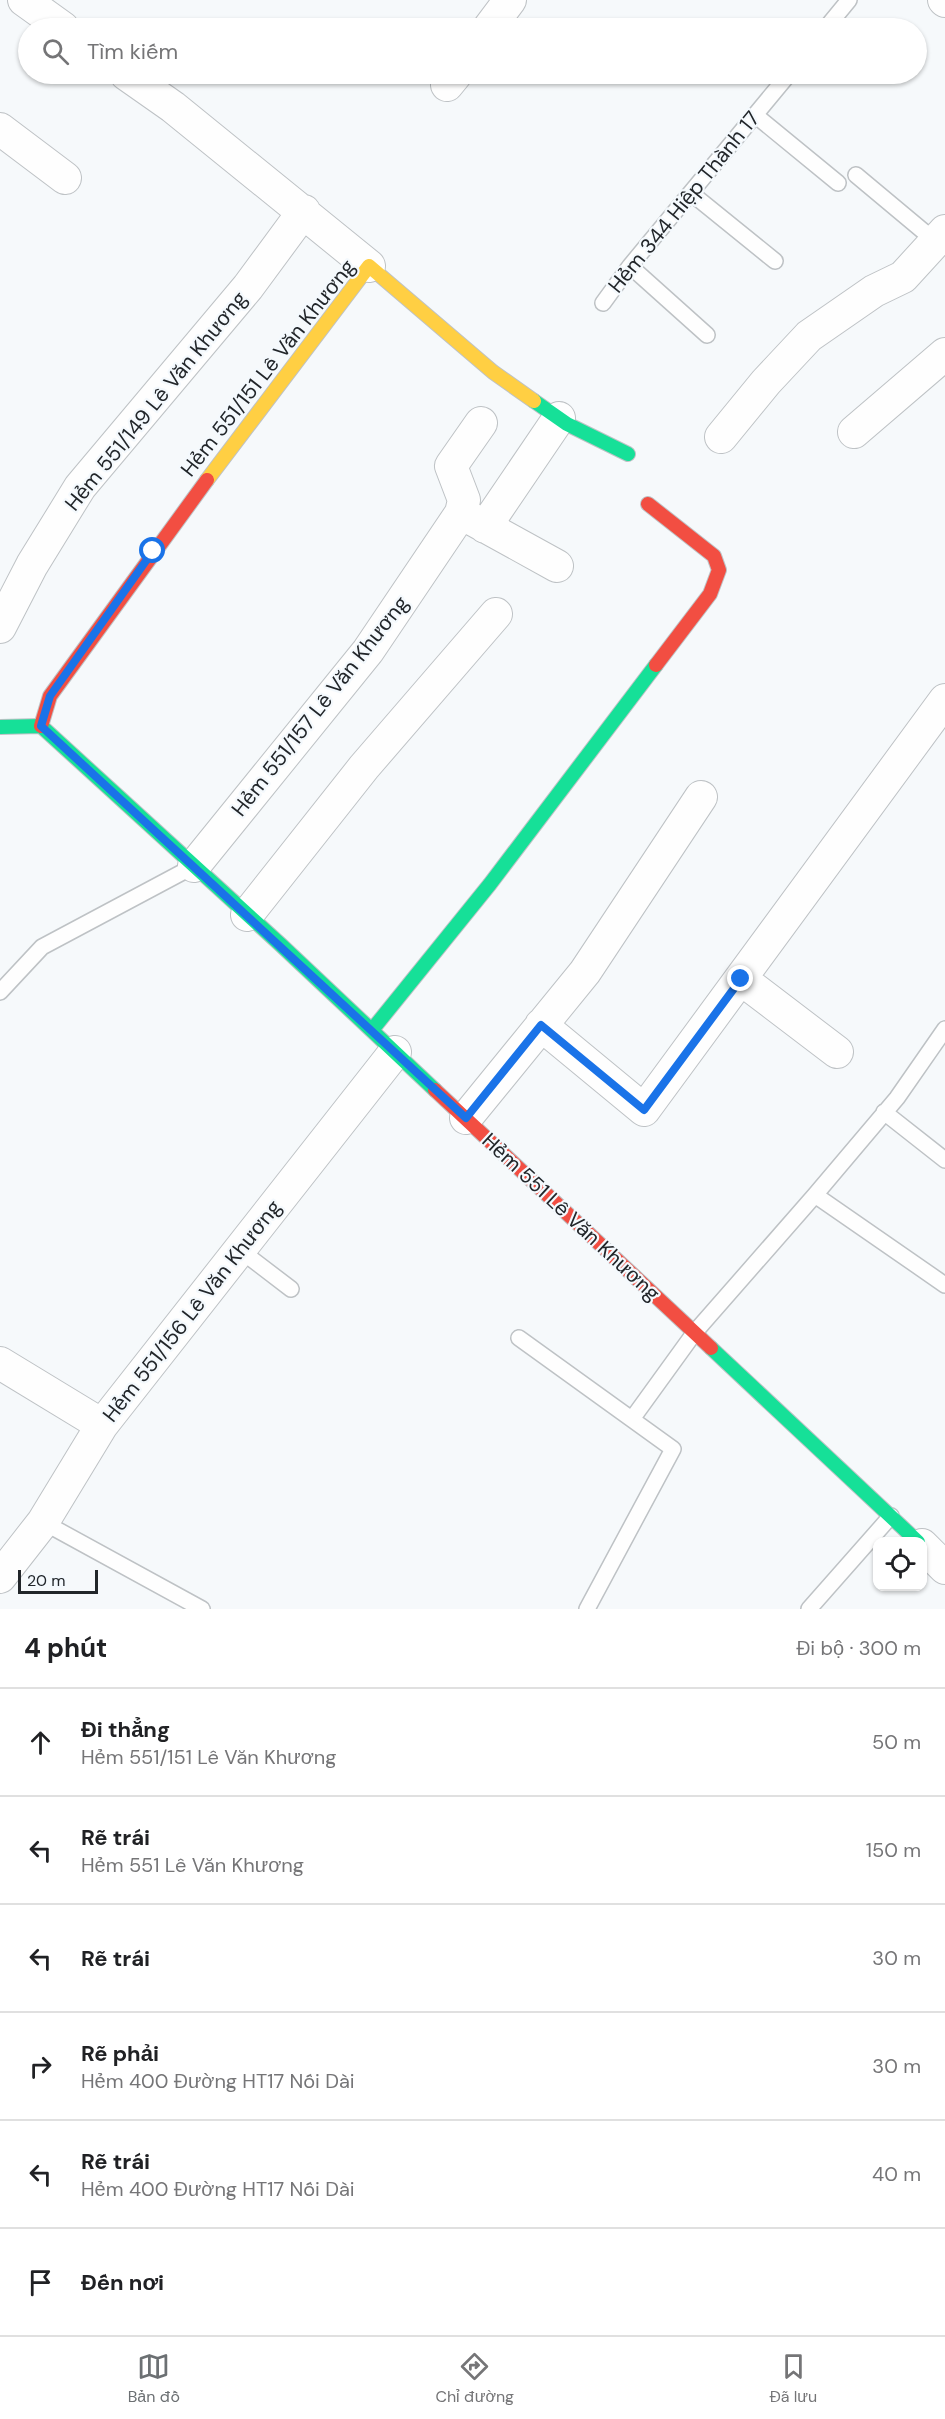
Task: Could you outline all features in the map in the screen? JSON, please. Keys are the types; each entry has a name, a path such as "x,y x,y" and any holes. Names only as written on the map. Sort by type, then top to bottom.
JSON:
{"street":[{"path":"24,0 49,18"},
{"path":"496,18 510,0"},
{"path":"140,84 173,107 304,211 369,266"},
{"path":"0,129 65,178"},
{"name":"Hẻm 551/149 Lê Văn Khương","path":"0,627 32,565 80,487 248,287 304,211"},
{"path":"721,437 766,382 809,336 874,291 903,277 940,236"},
{"name":"Hẻm 551/151 Lê Văn Khương","path":"41,726 50,696 153,551 369,266 493,372 559,418 628,454"},
{"path":"854,432 945,354"},
{"name":"Hẻm 551/157 Lê Văn Khương","path":"194,866 473,520 559,418"},
{"path":"481,423 451,466 473,520 557,566"},
{"path":"372,1030 490,884 710,594 719,570 714,556 648,504"},
{"path":"247,915 364,768 496,614"},
{"path":"541,1025 644,1110 945,700"},
{"path":"0,727 41,726"},
{"name":"Hẻm 551 Lê Văn Khương","path":"41,726 372,1030 913,1537"},
{"path":"466,1118 585,972 701,797"},
{"path":"741,979 837,1052"},
{"name":"Hẻm 551/156 Lê Văn Khương","path":"0,1578 43,1522 102,1425 395,1052"},
{"path":"0,1363 102,1425"},
{"path":"927,1550 945,1568"}],"lane":[{"path":"834,18 849,0"},
{"name":"Hẻm 344 Hiệp Thành 17","path":"603,303 630,266 781,84"},
{"path":"755,115 838,183"},
{"path":"856,175 940,236"},
{"path":"691,193 775,261"},
{"path":"630,266 707,335"},
{"path":"0,992 42,947 194,866"},
{"path":"632,1419 695,1332 884,1112 945,1029"},
{"path":"884,1112 945,1160"},
{"path":"815,1195 945,1285"},
{"path":"240,1250 291,1289"},
{"path":"519,1338 673,1449 587,1609"},
{"path":"809,1609 891,1516"},
{"path":"43,1522 202,1609"}],"traffic: fast":[{"path":"534,401 567,424 628,454"},
{"path":"372,1030 490,884 656,665"},
{"path":"0,727 41,726 281,945 435,1090"},
{"path":"711,1348 913,1537"}],"traffic: slow":[{"path":"207,480 369,266 493,372 534,401"}],"traffic: jam":[{"path":"41,726 50,696 207,480"},
{"path":"648,504 714,556 719,570 710,594 656,665"},
{"path":"435,1090 711,1348"}],"route":[{"path":"153,551 50,696 41,726 466,1118 541,1025 644,1110 741,979"}]}
